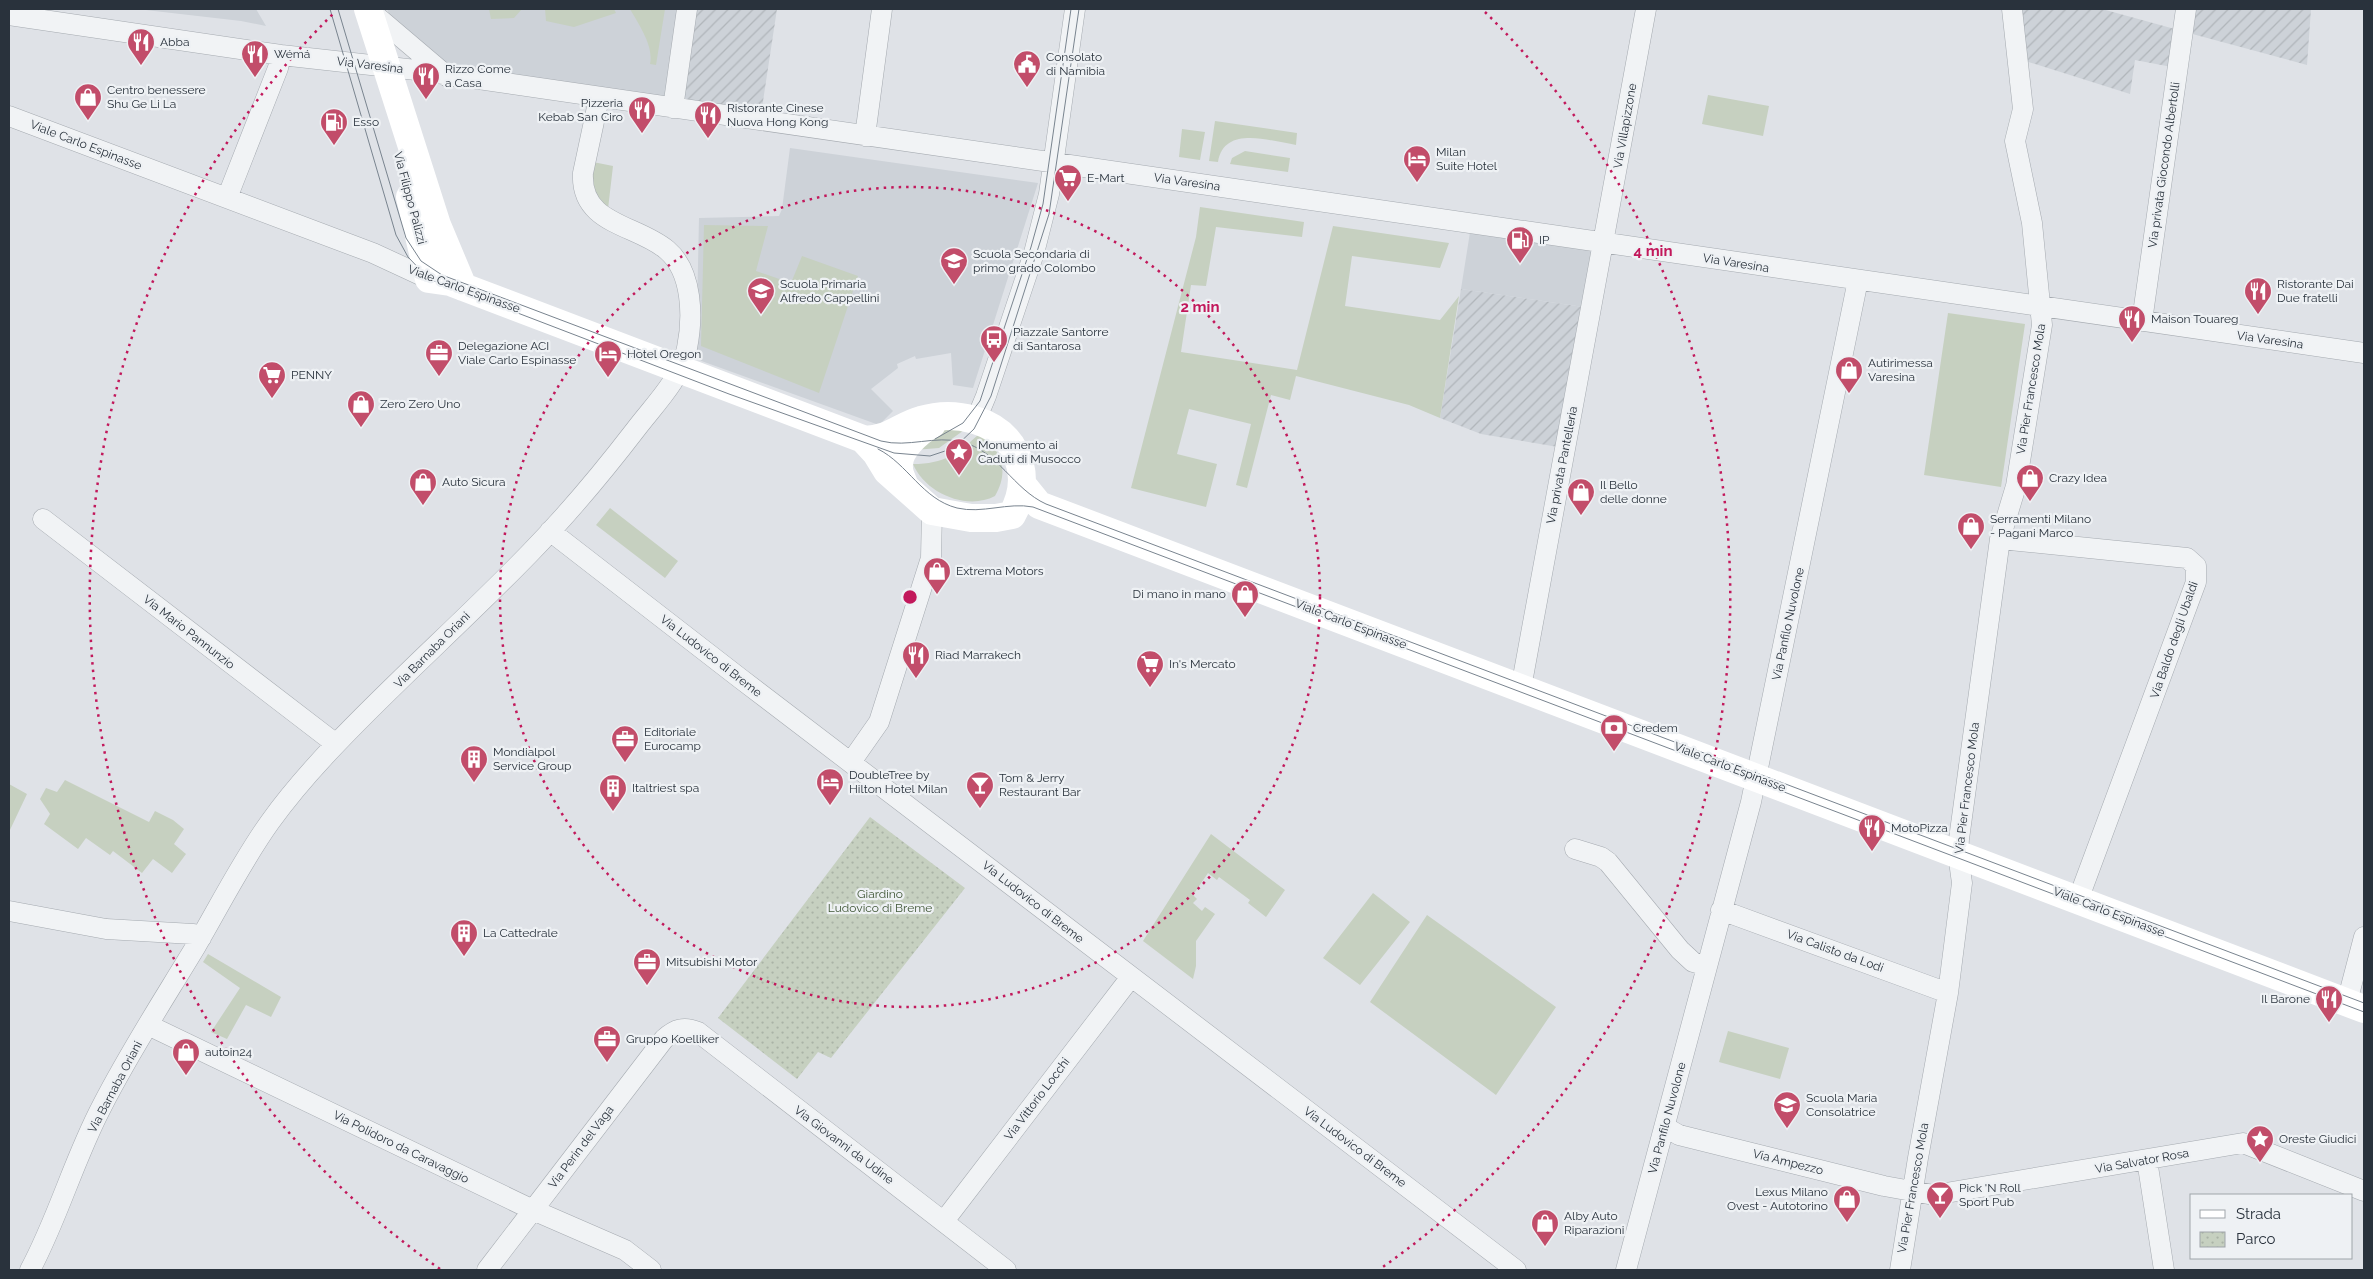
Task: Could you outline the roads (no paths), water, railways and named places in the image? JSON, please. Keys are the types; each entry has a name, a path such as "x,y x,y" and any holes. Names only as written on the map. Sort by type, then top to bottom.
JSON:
{"street":[{"name":"Via Filippo Palizzi","path":"368,9 438,225 463,287"},
{"path":"368,9 448,77"},
{"path":"673,108 687,9"},
{"path":"865,136 882,9"},
{"path":"852,762 879,722 930,558 932,524 904,484 898,467 902,454 911,441 934,423 966,419 986,396 1034,254 1049,194 1075,9"},
{"name":"Via Villapizzone","path":"1604,243 1646,9"},
{"name":"Via Pier Francesco Mola","path":"1900,1270 1948,993 1962,883 1958,854 2000,539 2016,486 2042,325 2032,223 2015,141 2023,109 2012,9"},
{"name":"Via privata Giocondo Albertolli","path":"2142,321 2186,9"},
{"name":"Via Varesina","path":"9,15 281,54 386,66 448,77 2364,353"},
{"path":"227,198 278,68 281,54"},
{"name":"Via Filippo Palizzi","path":"386,66 379,89 415,212 429,278"},
{"name":"Via Barnaba Oriani","path":"30,1270 48,1236 101,1107 269,824 336,744 550,531 611,462 679,371 688,346 689,316 688,293 683,273 677,260 666,249 604,216 592,207 585,197 582,184 583,172 599,98"},
{"name":"Viale Carlo Espinasse","path":"9,116 373,253 429,278 463,287 864,440"},
{"name":"Via Filippo Palizzi","path":"429,278 435,262 438,225"},
{"name":"Via privata Pantelleria","path":"1521,688 1604,243"},
{"name":"Via Panfilo Nuvolone","path":"1626,1270 1666,1127 1756,777 1858,280"},
{"path":"864,440 892,434 922,419 938,416 966,419 997,430 1011,445 1021,467 1022,484 1019,499 1012,515"},
{"path":"864,440 876,453 887,471 904,484"},
{"path":"932,524 971,518 996,518 1012,515 1039,505 1022,484"},
{"name":"Viale Carlo Espinasse","path":"1039,505 2355,1006"},
{"name":"Via Mario Pannunzio","path":"43,519 336,744"},
{"name":"Via Ludovico di Breme","path":"550,531 1131,978 1516,1270"},
{"name":"Via Baldo degli Ubaldi","path":"2000,539 2187,558 2196,566 2196,582 2078,900"},
{"path":"1575,849 1601,857 1608,862 1680,950 1693,962 1707,966"},
{"name":"Via Calisto da Lodi","path":"1721,910 1948,993"},
{"path":"9,911 98,928 193,934 200,938"},
{"path":"2355,1006 2364,938"},
{"name":"Via Vittorio Locchi","path":"944,1221 1131,978"},
{"name":"Via Polidoro da Caravaggio","path":"148,1025 533,1210 624,1250 651,1270"},
{"name":"Via Giovanni da Udine","path":"679,1028 689,1028 698,1032 1006,1270"},
{"name":"Via Perin del Vaga","path":"487,1270 664,1039 679,1028"},
{"name":"Via Ampezzo","path":"1666,1127 1679,1135 1912,1192"},
{"name":"Via Salvator Rosa","path":"1912,1192 1934,1194 2243,1143 2364,1191"},
{"path":"2147,1160 2164,1270"}],"tram line":[{"path":"330,9 396,235 408,257 429,279 729,394 894,453 930,456 954,448 974,429 991,396 1049,214 1079,9"},
{"path":"338,9 406,238 421,261 442,275 881,441 891,443 942,440 962,442 986,453 1024,489 1046,504 2364,1003"},
{"path":"935,439 963,423 980,401 1031,247 1043,204 1071,9"},
{"path":"878,449 889,455 934,497 957,508 976,510 1014,506 1033,507 2364,1012"}],"place":[{"name":"Abba","path":"141,66"},
{"name":"Wémá","path":"255,78"},
{"name":"Consolato di Namibia","path":"1027,88"},
{"name":"Rizzo Come a Casa","path":"426,100"},
{"name":"Centro benessere Shu Ge Li La","path":"88,121"},
{"name":"Pizzeria Kebab San Ciro","path":"642,134"},
{"name":"Ristorante Cinese Nuova Hong Kong","path":"708,139"},
{"name":"Esso","path":"334,146"},
{"name":"Milan Suite Hotel","path":"1417,183"},
{"name":"E-Mart","path":"1068,202"},
{"name":"IP","path":"1520,264"},
{"name":"Scuola Secondaria di primo grado Colombo","path":"954,285"},
{"name":"Scuola Primaria Alfredo Cappellini","path":"761,315"},
{"name":"Ristorante Dai Due fratelli","path":"2258,315"},
{"name":"Maison Touareg","path":"2132,343"},
{"name":"Piazzale Santorre di Santarosa","path":"994,363"},
{"name":"Delegazione ACI Viale Carlo Espinasse","path":"439,377"},
{"name":"Hotel Oregon","path":"608,378"},
{"name":"Autirimessa Varesina","path":"1849,394"},
{"name":"PENNY","path":"272,399"},
{"name":"Zero Zero Uno","path":"361,428"},
{"name":"Monumento ai Caduti di Musocco","path":"959,476"},
{"name":"Crazy Idea","path":"2030,502"},
{"name":"Auto Sicura","path":"423,506"},
{"name":"Il Bello delle donne","path":"1581,516"},
{"name":"Serramenti Milano - Pagani Marco","path":"1971,550"},
{"name":"Extrema Motors","path":"937,595"},
{"name":"Di mano in mano","path":"1245,618"},
{"name":"Riad Marrakech","path":"916,679"},
{"name":"In's Mercato","path":"1150,688"},
{"name":"Credem","path":"1614,752"},
{"name":"Editoriale Eurocamp","path":"625,763"},
{"name":"Mondialpol Service Group","path":"474,783"},
{"name":"DoubleTree by Hilton Hotel Milan","path":"830,806"},
{"name":"Tom & Jerry Restaurant Bar","path":"980,809"},
{"name":"Italtriest spa","path":"613,812"},
{"name":"MotoPizza","path":"1872,852"},
{"name":"La Cattedrale","path":"464,957"},
{"name":"Mitsubishi Motor","path":"647,986"},
{"name":"Il Barone","path":"2329,1023"},
{"name":"Gruppo Koelliker","path":"607,1063"},
{"name":"autoin24","path":"186,1076"},
{"name":"Scuola Maria Consolatrice","path":"1787,1129"},
{"name":"Oreste Giudici","path":"2260,1163"},
{"name":"Pick 'N Roll Sport Pub","path":"1940,1219"},
{"name":"Lexus Milano Ovest - Autotorino","path":"1847,1223"},
{"name":"Alby Auto Riparazioni","path":"1545,1247"}],"park label":[{"name":"Giardino Ludovico di Breme","path":"880,901"}]}
